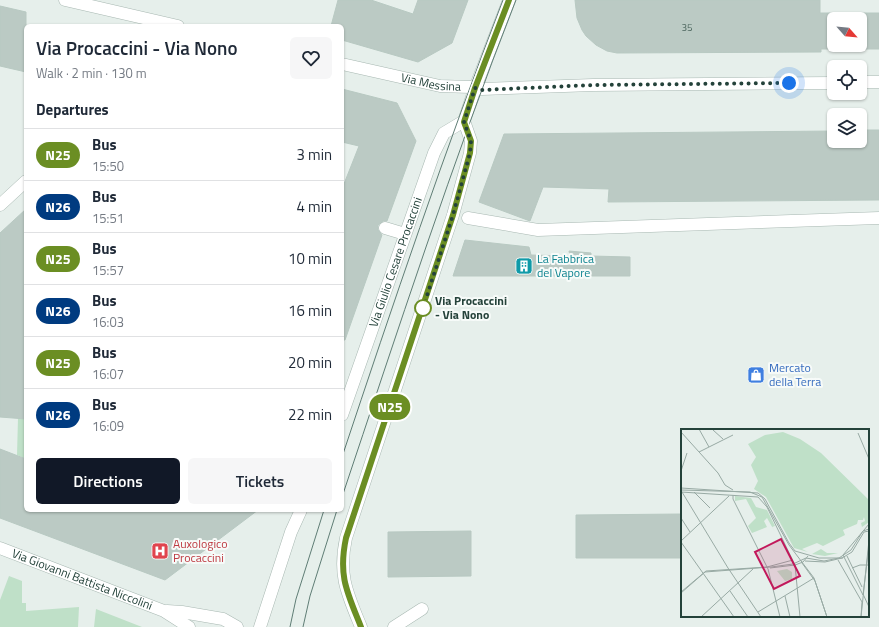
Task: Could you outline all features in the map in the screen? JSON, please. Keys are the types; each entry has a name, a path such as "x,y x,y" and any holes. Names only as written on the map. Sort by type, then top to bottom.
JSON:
{"street":[{"path":"65,0 169,24"},
{"path":"361,627 346,591 342,571 343,550 348,530 439,259 457,200 470,153 471,141 464,122 508,0"},
{"name":"Via Messina","path":"344,64 440,86 475,88 482,90 593,85 827,83"},
{"path":"867,82 879,82"},
{"name":"Via Giulio Cesare Procaccini","path":"344,409 430,164 444,133 464,122"},
{"path":"0,205 24,183"},
{"path":"468,218 538,230 879,218"},
{"path":"385,228 405,234"},
{"path":"260,627 289,538 301,512"},
{"name":"Via Giovanni Battista Niccolini","path":"0,548 164,611"},
{"path":"394,627 422,609"},
{"path":"164,611 189,627"},
{"path":"164,611 182,612 223,619 237,627"}],"green space":[{"path":"18,418 24,419 24,458 17,455"},
{"path":"9,576 22,581 22,603 26,603 26,611 79,607 78,627 0,627 0,600"},
{"path":"96,609 142,627 94,627"}],"building":[{"path":"338,0 371,0 413,14 418,0 468,0 452,43 418,62 344,41 344,24 332,24"},
{"path":"575,0 820,0 820,13 827,13 827,49 821,49 821,52 617,53 607,51 596,45 582,30 577,18"},
{"path":"0,6 26,12 26,24 24,24 24,72 0,66"},
{"path":"867,13 879,13 879,49 867,49"},
{"path":"344,90 397,103 416,141 387,221 383,221 378,225 378,230 382,235 344,340 344,184 359,146 344,142"},
{"path":"867,130 879,130 879,200 608,202 609,189 543,187 530,221 479,202 504,134 827,131 827,148 867,148"},
{"path":"24,211 24,419 0,417 0,233"},
{"name":"La Fabbrica del Vapore","path":"465,240 529,247 531,255 570,256 569,251 591,253 591,256 630,257 630,276 453,276"},
{"path":"0,449 24,458 24,512 255,512 165,580 0,518"},
{"path":"681,514 681,558 576,558 576,515"},
{"path":"471,531 471,576 388,577 388,532"}],"tram line":[{"path":"344,451 440,170 503,0"},
{"path":"344,491 448,185 492,61 516,0"},
{"path":"290,627 296,599 323,512"},
{"path":"303,627 310,596 336,512"}],"bus line":[{"name":"N25","path":"361,627 346,591 342,571 343,550 348,530 453,215 470,153 471,141 464,122 475,88 509,0"}],"place":[{"name":"La Fabbrica del Vapore","path":"524,266"},
{"name":"Via Procaccini - Via Nono","path":"423,308"},
{"name":"Mercato della Terra","path":"756,375"},
{"name":"Auxologico Procaccini","path":"160,551"}],"route":[{"path":"423,308 442,252 470,153 471,141 464,122 475,88 482,90 520,87 542,88 593,85 789,83"}]}
